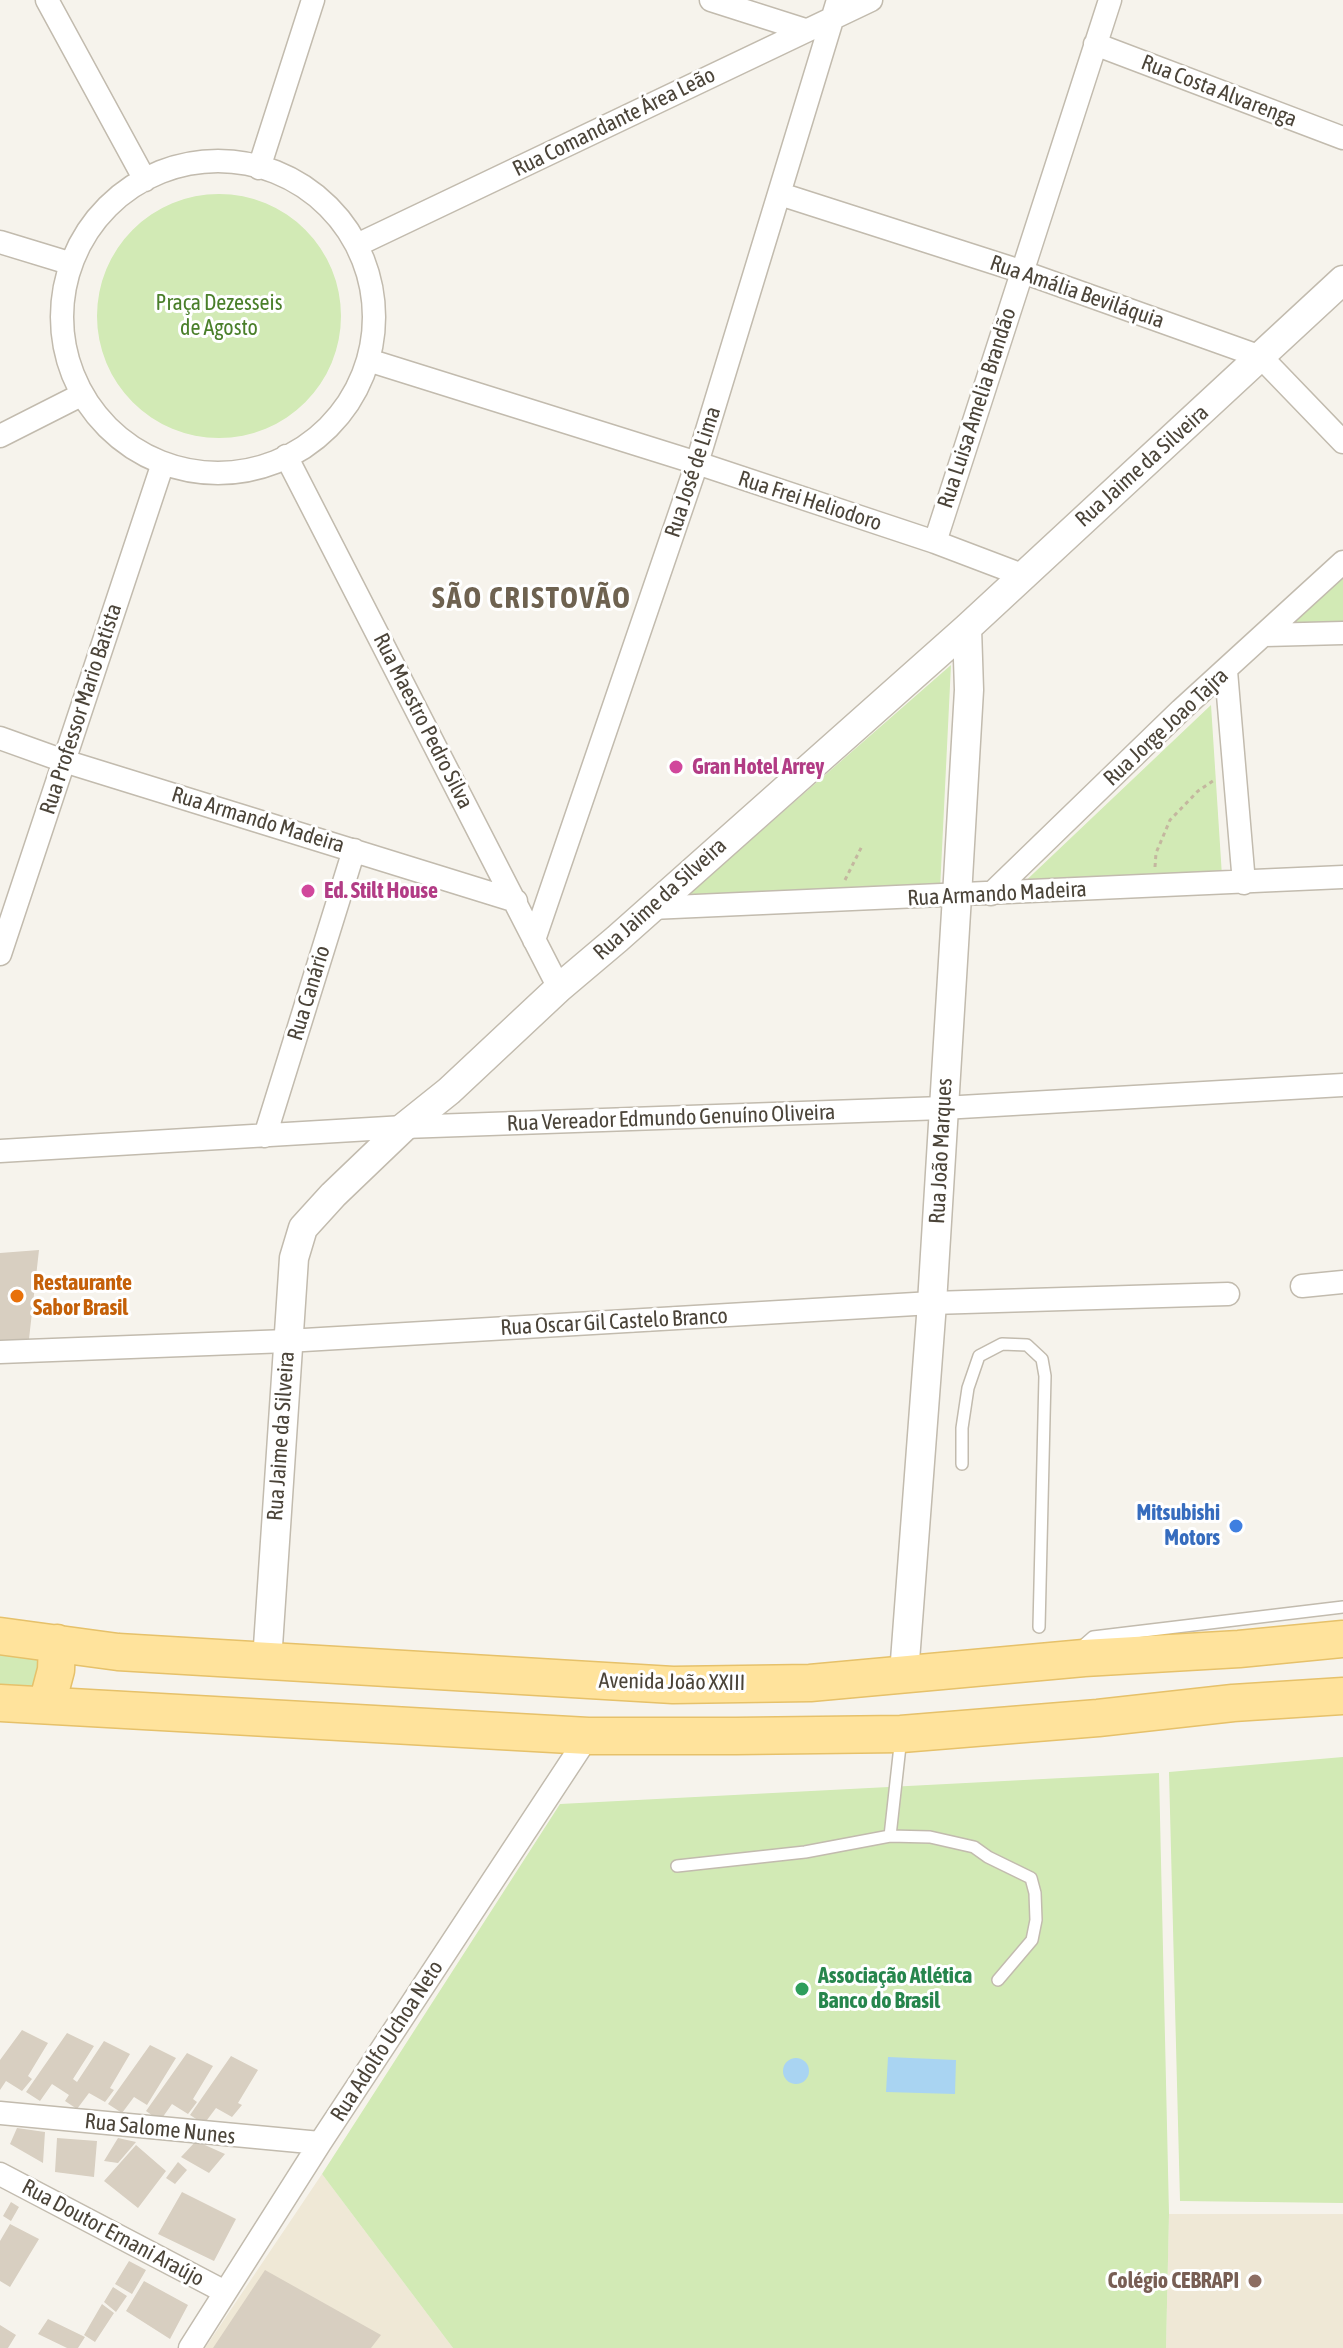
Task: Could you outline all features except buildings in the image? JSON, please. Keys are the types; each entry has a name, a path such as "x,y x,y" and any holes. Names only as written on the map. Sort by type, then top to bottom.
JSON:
{"main road":[{"name":"Avenida João XXIII","path":"0,1636 118,1652 673,1685 810,1683 1084,1658 1236,1634 1292,1631 1343,1639"},
{"path":"1292,1631 1296,1652 1287,1667 1300,1699 1343,1714"},
{"path":"1233,1703 1240,1696 1248,1675 1236,1634"},
{"path":"47,1704 56,1670 57,1643"},
{"path":"105,1708 100,1678 118,1652"},
{"path":"0,1703 588,1736 901,1734 1233,1703 1343,1696"}],"street":[{"path":"47,0 145,180"},
{"path":"259,168 313,0"},
{"path":"711,0 805,30"},
{"name":"Rua Comandante Área Leão","path":"357,245 805,30 835,9 871,0"},
{"name":"Rua Luisa Amelia Brandão","path":"935,542 1110,0"},
{"name":"Rua José de Lima","path":"534,940 697,463 835,9"},
{"name":"Rua Costa Alvarenga","path":"1095,44 1343,138"},
{"path":"237,162 259,168 276,172 309,190 336,215 357,245 370,279 375,316 368,360 357,389 334,422 304,448 259,468 211,473 163,463 116,436 81,395 64,348 62,298 69,263 97,218 124,192 157,174 196,163 237,162"},
{"name":"Rua Amália Beviláquia","path":"780,194 1020,271 1261,357 1343,442"},
{"path":"0,242 69,263"},
{"name":"Rua Jaime da Silveira","path":"267,1661 287,1341 298,1236 333,1195 404,1127 449,1091 559,988 967,628 1343,280"},
{"name":"Rua Frei Heliodoro","path":"368,360 697,463 935,542 1022,575"},
{"path":"0,436 81,395"},
{"name":"Rua Maestro Pedro Silva","path":"286,456 559,988"},
{"name":"Rua Professor Mario Batista","path":"0,954 163,463"},
{"name":"Rua Jorge Joao Tajra","path":"991,894 1104,783 1343,562"},
{"name":"Rua João Marques","path":"904,1674 932,1303 957,896 969,690 967,628"},
{"path":"1265,635 1343,633"},
{"path":"1226,671 1244,883"},
{"name":"Rua Armando Madeira","path":"0,738 64,761 516,901"},
{"name":"Rua Canário","path":"265,1136 354,850"},
{"name":"Rua Armando Madeira","path":"651,908 1343,877"},
{"name":"Rua Vereador Edmundo Genuíno Oliveira","path":"0,1151 404,1127 943,1108 1343,1085"},
{"path":"1302,1286 1343,1282"},
{"name":"Rua Oscar Gil Castelo Branco","path":"0,1352 287,1341 932,1303 1228,1294"},
{"name":"Rua Adolfo Uchoa Neto","path":"190,2348 320,2143 588,1736"},
{"name":"Rua Salome Nunes","path":"0,2113 320,2143"},
{"name":"Rua Doutor Ernani Araújo","path":"0,2174 225,2292"}],"lane":[{"path":"962,1464 962,1428 968,1388 979,1356 1002,1344 1027,1345 1042,1359 1045,1376 1039,1627"},
{"path":"1292,1631 1343,1607"},
{"path":"890,1836 901,1734"},
{"path":"677,1866 805,1852 890,1836 930,1837 974,1847 1031,1878 1035,1893 1036,1920 1032,1940 998,1980"}],"path":[{"path":"1155,887 1156,853 1170,820 1198,791 1235,770"},
{"path":"833,901 862,846"}],"shaded area":[{"path":"322,2174 453,2348 205,2348"},
{"name":"Colégio CEBRAPI","path":"1169,2214 1343,2214 1343,2348 1166,2348"}],"green space":[{"name":"Praça Dezesseis de Agosto","path":"219,194 266,204 287,215 305,230 320,248 331,269 341,316 331,363 320,384 305,402 287,417 266,428 219,438 172,428 151,417 133,402 118,384 107,363 97,316 107,269 118,248 133,230 151,215 172,204"},
{"path":"1343,574 1343,623 1291,625"},
{"path":"951,665 940,890 686,896 729,859"},
{"path":"1211,705 1222,876 1016,890"},
{"path":"0,1654 48,1661 42,1689 0,1693"},
{"path":"1343,1757 1343,2203 1180,2201 1169,1772"},
{"name":"Associação Atlética Banco do Brasil","path":"1159,1773 1169,2214 1166,2348 453,2348 322,2174 560,1804"}],"water":[{"path":"888,2057 956,2060 955,2094 886,2092"},
{"path":"796,2058 805,2062 809,2071 805,2080 796,2084 787,2080 783,2071 787,2062"}],"place":[{"name":"Gran Hotel Arrey","path":"676,767"},
{"name":"Ed. Stilt House","path":"308,891"},
{"name":"Restaurante Sabor Brasil","path":"17,1296"},
{"name":"Mitsubishi Motors","path":"1236,1526"},
{"name":"Associação Atlética Banco do Brasil","path":"802,1989"},
{"name":"Colégio CEBRAPI","path":"1255,2281"}],"district":[{"name":"SÃO CRISTOVÃO","path":"532,599"}]}
